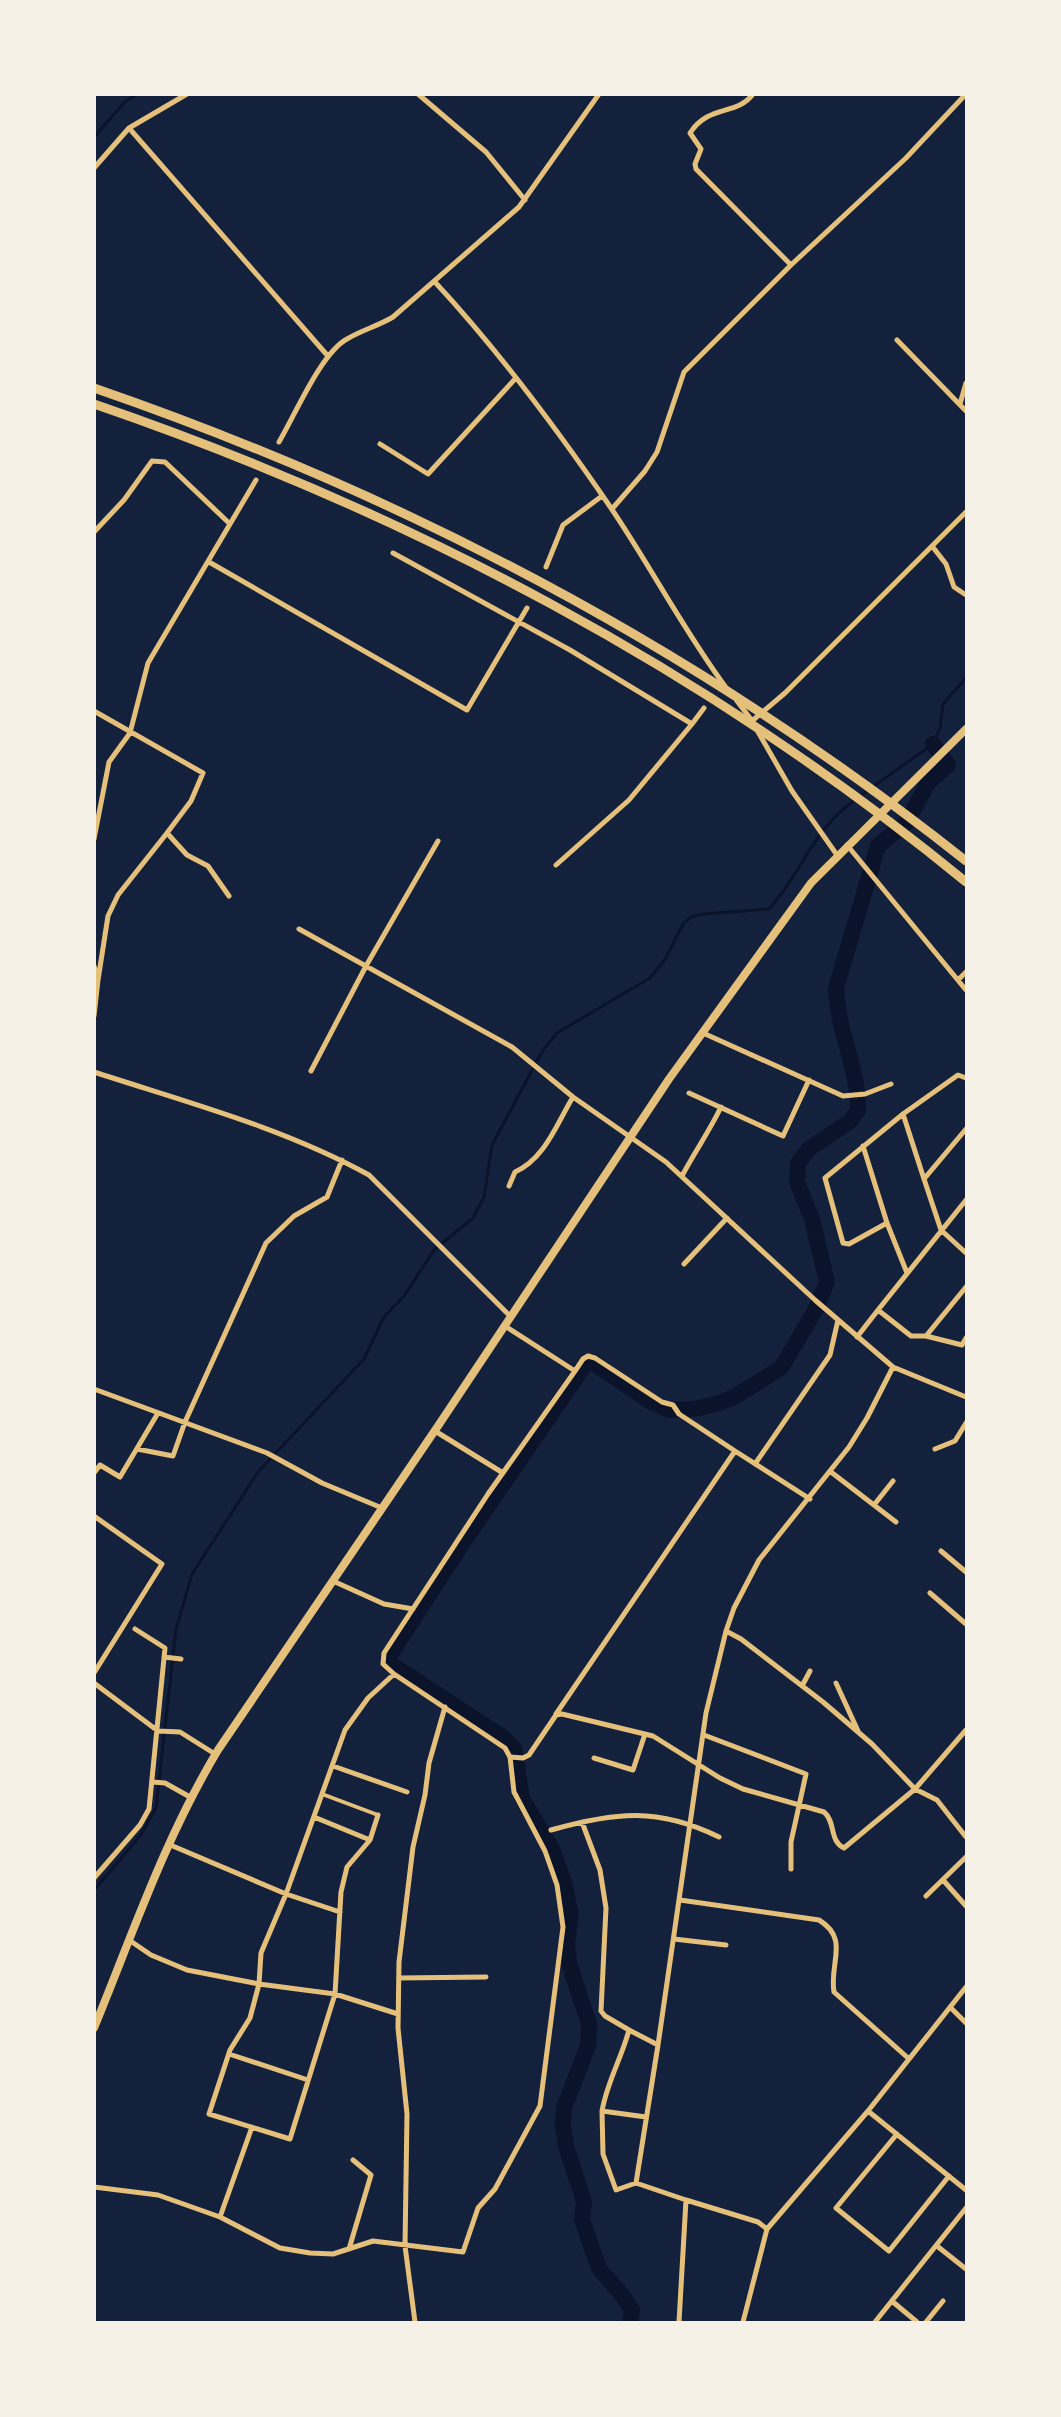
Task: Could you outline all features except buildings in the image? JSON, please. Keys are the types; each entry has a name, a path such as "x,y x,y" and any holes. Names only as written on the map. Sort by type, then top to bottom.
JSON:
{"highway":[{"path":"94,388 248,444 399,510 550,586 696,670 781,725 921,825 966,861"},
{"path":"94,405 249,462 392,524 541,599 696,689 773,739 911,838 966,882"}],"main road":[{"path":"94,2028 168,1844 190,1797 215,1754 435,1431 630,1138 811,883 966,729"}],"street":[{"path":"94,168 129,128 187,94"},
{"path":"418,94 486,152 525,200"},
{"path":"279,442 327,356 346,339 374,329 393,317 525,200 599,94"},
{"path":"753,94 747,103 712,113 698,121 690,133 701,149 695,164 696,169 791,265"},
{"path":"612,509 645,471 657,452 684,372 791,265 906,158 966,94"},
{"path":"129,128 327,356"},
{"path":"434,280 473,323 612,509 701,653 752,721 792,791 837,855"},
{"path":"897,340 966,411"},
{"path":"380,444 428,474 515,379"},
{"path":"960,404 966,383"},
{"path":"94,532 124,500 152,461 158,460 165,462 230,524"},
{"path":"94,839 109,762 130,733 148,663 256,480"},
{"path":"546,567 563,525 602,496"},
{"path":"752,721 785,693 966,512"},
{"path":"932,546 946,564 954,587 966,595"},
{"path":"393,553 692,724"},
{"path":"209,562 467,710 527,608"},
{"path":"556,865 629,800 704,708"},
{"path":"94,711 203,773 191,801 118,895 108,916 95,1015"},
{"path":"167,833 187,855 208,866 229,896"},
{"path":"311,1071 366,966 438,841"},
{"path":"847,845 966,990"},
{"path":"299,929 512,1047 573,1097 682,1176 838,1320 893,1367 966,1397"},
{"path":"94,966 98,980"},
{"path":"958,980 966,972"},
{"path":"703,1033 843,1096 851,1096 891,1084"},
{"path":"94,1072 232,1118 342,1160 369,1175 511,1317"},
{"path":"887,1223 849,1244 843,1243 825,1178 903,1114 958,1075 966,1078"},
{"path":"689,1093 783,1136 809,1080"},
{"path":"509,1186 515,1172 525,1167 544,1147 573,1097"},
{"path":"682,1176 692,1155 707,1136 721,1107"},
{"path":"903,1114 941,1230 966,1253"},
{"path":"924,1179 966,1129"},
{"path":"863,1146 887,1223 907,1273"},
{"path":"137,1449 172,1456 184,1422 266,1243 294,1216 327,1197 342,1160"},
{"path":"857,1337 966,1200"},
{"path":"684,1264 727,1218"},
{"path":"926,1336 966,1287"},
{"path":"878,1310 912,1336 926,1336 957,1345 962,1345 966,1338"},
{"path":"755,1464 830,1355 838,1320"},
{"path":"505,1326 575,1371"},
{"path":"94,2187 158,2195 220,2217 280,2248 333,2254 373,2241 463,2252 478,2208 495,2188 524,2138 543,2092 563,1920 557,1885 545,1851 514,1792 510,1757 505,1748 394,1674 384,1664 384,1653 503,1473 583,1359 588,1356 595,1358 662,1402 673,1405 679,1414 810,1499"},
{"path":"636,2183 680,1900 698,1764 716,1664 726,1630 734,1608 759,1560 831,1472 867,1418 893,1367"},
{"path":"94,1389 267,1453 322,1483 382,1508"},
{"path":"94,1473 100,1465 120,1478 158,1413"},
{"path":"934,1449 955,1441 966,1423"},
{"path":"435,1431 503,1473"},
{"path":"510,1757 523,1758 529,1755 735,1451"},
{"path":"831,1472 896,1522"},
{"path":"874,1505 893,1481"},
{"path":"94,1516 162,1564 94,1673"},
{"path":"941,1551 966,1572"},
{"path":"333,1581 384,1604 413,1609"},
{"path":"930,1593 966,1624"},
{"path":"94,1878 140,1825 150,1809 165,1648 135,1629"},
{"path":"726,1630 802,1686 859,1732 915,1789 937,1800 966,1837"},
{"path":"164,1657 181,1659"},
{"path":"802,1686 810,1671"},
{"path":"322,1794 378,1815 370,1840 347,1867 340,1912 335,1994 290,2139 209,2114 229,2054 250,2018 259,1984 261,1953 286,1894 345,1730 368,1698 394,1674"},
{"path":"94,1683 158,1731 180,1732 215,1754"},
{"path":"836,1683 859,1732"},
{"path":"415,2322 405,2246 407,2114 398,2014 399,1978 412,1847 425,1795 429,1763 445,1707"},
{"path":"556,1715 581,1716 645,1734 668,1744 720,1778 743,1789 828,1816 835,1840 844,1848 915,1789 966,1730"},
{"path":"594,1758 633,1770 645,1734"},
{"path":"704,1735 806,1774 791,1842 791,1869"},
{"path":"333,1766 406,1792"},
{"path":"153,1782 165,1783 190,1797"},
{"path":"551,1830 605,1816 626,1815 691,1824 719,1837"},
{"path":"314,1817 370,1840"},
{"path":"582,1822 600,1870 606,1908 601,2010 605,2016 658,2045"},
{"path":"168,1844 286,1894 340,1912"},
{"path":"926,1896 966,1857"},
{"path":"943,1880 966,1906"},
{"path":"680,1900 819,1920 830,1927 837,1940 832,1981 834,1992 908,2058"},
{"path":"674,1939 726,1945"},
{"path":"129,1940 151,1955 187,1970 259,1984 335,1994 398,2014"},
{"path":"399,1978 486,1977"},
{"path":"743,2322 767,2229 868,2111 966,1987"},
{"path":"950,2007 966,2023"},
{"path":"629,2030 623,2053 605,2093 602,2111 603,2154 616,2190 636,2183 758,2222 767,2229"},
{"path":"229,2054 308,2080"},
{"path":"602,2111 646,2117"},
{"path":"868,2111 966,2190"},
{"path":"220,2217 252,2127"},
{"path":"897,2134 836,2208 889,2251 950,2176"},
{"path":"349,2249 371,2175 353,2160"},
{"path":"679,2322 686,2200"},
{"path":"875,2322 966,2208"},
{"path":"937,2246 966,2270"},
{"path":"926,2322 943,2301"},
{"path":"892,2302 917,2322"}],"waterway":[{"path":"94,137 126,101 137,94"},
{"path":"860,796 933,744 940,728 943,704 966,678"},
{"path":"630,2322 632,2310 624,2297 600,2270 593,2252 582,2219 584,2202 566,2146 563,2126 564,2108 588,2046 589,2024 569,1963 567,1942 571,1915 564,1882 552,1849 522,1798 514,1748 501,1736 389,1663 390,1655 462,1544 584,1366 592,1362 653,1403 669,1410 694,1409 716,1404 734,1397 781,1368 816,1309 827,1282 812,1219 797,1182 798,1163 809,1149 850,1121 858,1110 855,1080 840,1019 836,988 878,846 907,822 928,783 948,765 933,744"},
{"path":"94,1890 140,1836 156,1808 176,1629 192,1574 258,1472 364,1359 384,1317 404,1296 434,1250 473,1218 484,1197 492,1145 543,1050 557,1033 650,978 666,958 683,924 691,917 702,914 769,909 781,895 827,825 855,800"}]}
